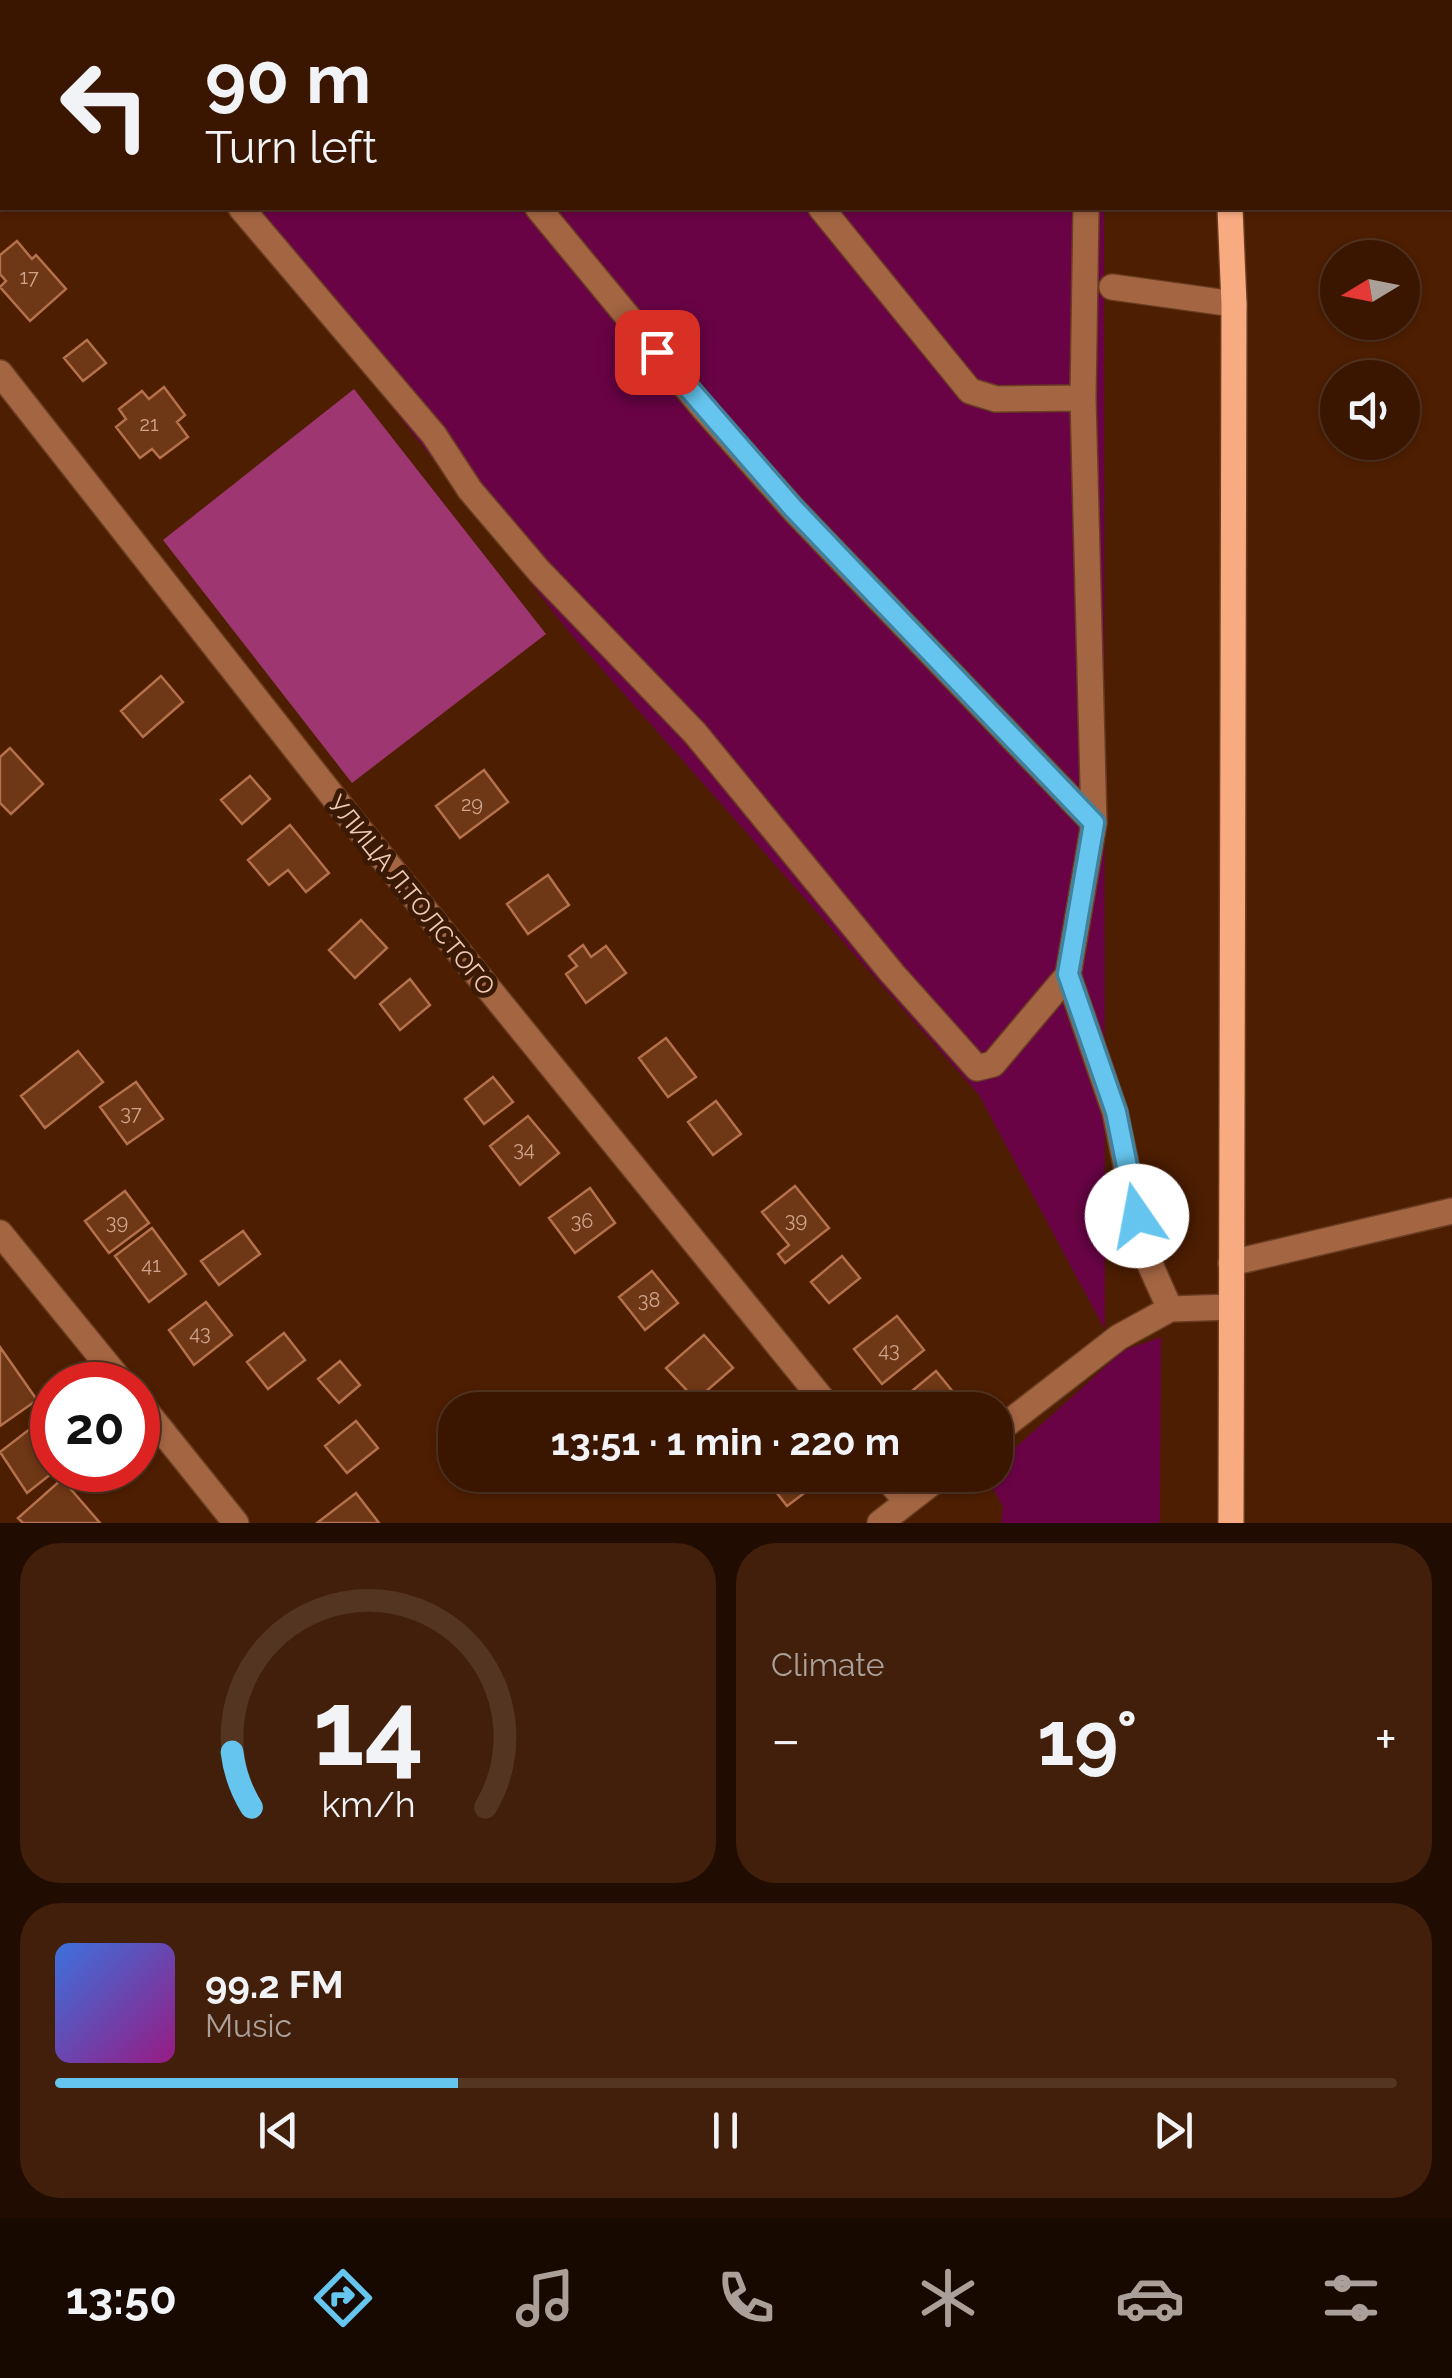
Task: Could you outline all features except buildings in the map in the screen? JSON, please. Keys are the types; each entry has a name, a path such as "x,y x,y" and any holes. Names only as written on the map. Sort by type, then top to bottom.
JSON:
{"main road":[{"path":"1230,210 1234,304 1231,1523"}],"street":[{"path":"243,210 434,435 470,490 539,571 695,733 977,1068 994,1064 1068,974"},
{"path":"540,210 705,410 793,508 1094,823"},
{"path":"823,210 970,390 996,399 1083,398"},
{"path":"1086,210 1083,398 1094,823 1068,974 1116,1112 1144,1251 1170,1309"},
{"path":"1112,287 1234,304"},
{"name":"УЛИЦА Л.ТОЛСТОГО","path":"0,373 346,814 817,1392"},
{"path":"1231,1263 1452,1211"},
{"path":"0,1233 105,1362"},
{"path":"1013,1420 1119,1336 1170,1309 1231,1307"},
{"path":"160,1428 236,1523"},
{"path":"898,1492 907,1502"},
{"path":"880,1523 920,1492"}],"shaded area":[{"path":"228,210 1104,210 1105,1330 979,1095 570,633 360,367"},
{"path":"354,389 546,634 352,783 163,540"},
{"path":"1161,1337 1160,1523 1001,1523 1003,1507 995,1492 1013,1492 1013,1450 1124,1350"}],"route":[{"path":"657,352 793,508 1094,823 1068,974 1116,1112 1137,1216"}]}
